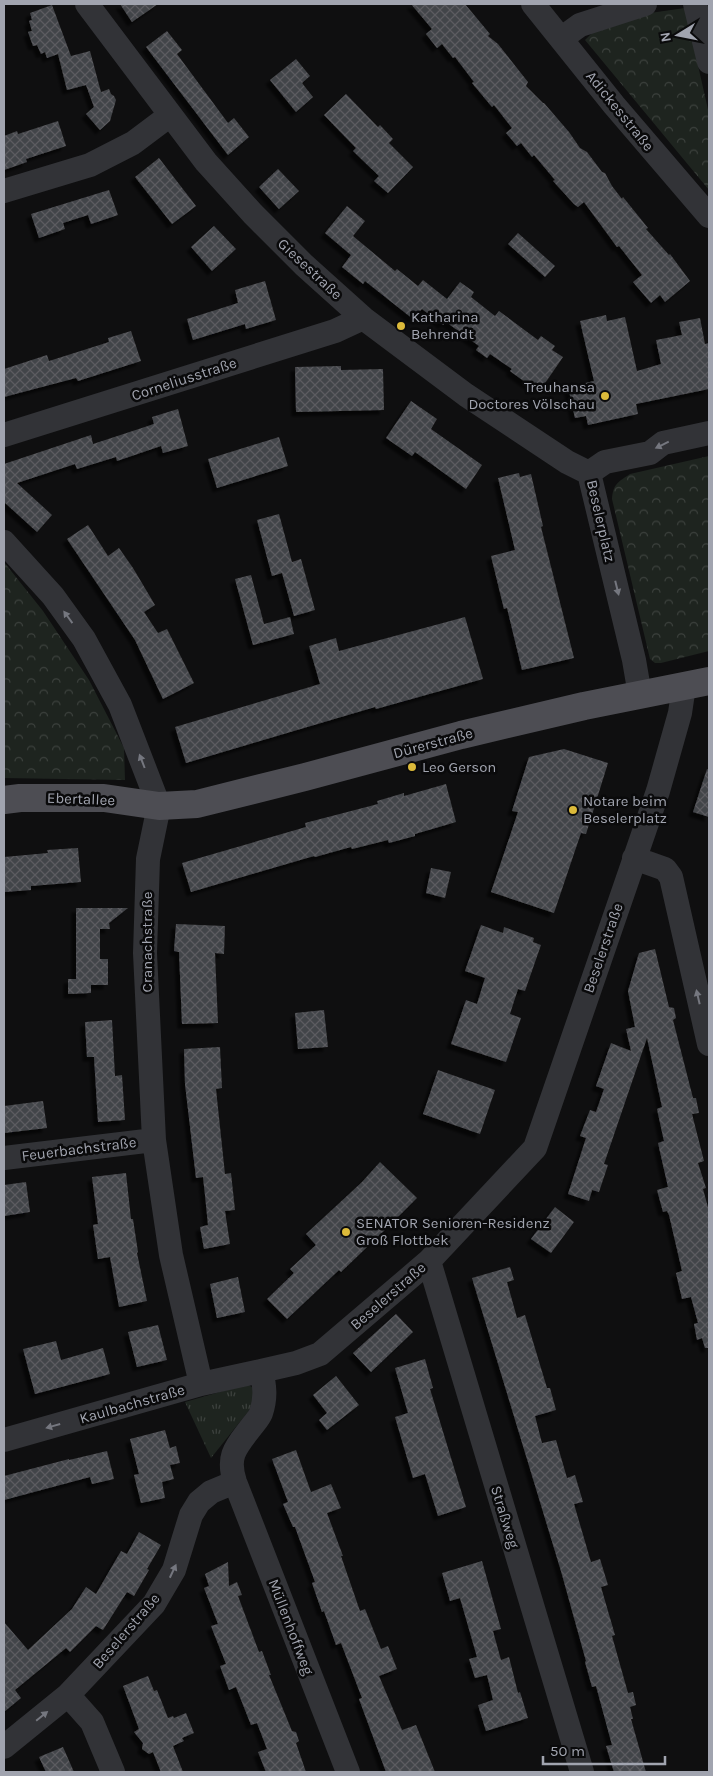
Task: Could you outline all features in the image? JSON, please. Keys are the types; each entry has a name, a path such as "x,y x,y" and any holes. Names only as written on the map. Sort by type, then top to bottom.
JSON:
{"main road":[{"name":"Dürerstraße","path":"159,806 198,804 461,735 584,706 697,684"},
{"name":"Ebertallee","path":"4,800 20,798 104,798 159,806"}],"street":[{"name":"Giesestraße","path":"87,4 206,162 253,214 304,265 362,318 466,395 567,462 589,473"},
{"name":"Adickesstraße","path":"533,4 614,105 709,216"},
{"path":"562,38 580,25 645,4"},
{"path":"695,4 709,62"},
{"path":"4,191 90,165 133,143 170,116"},
{"name":"Corneliusstraße","path":"4,435 335,331 362,318"},
{"name":"Beselerplatz","path":"640,695 634,660 589,473 605,462 650,453 663,443 709,433"},
{"path":"4,542 52,596 84,639 120,704 159,806"},
{"name":"Beselerstraße","path":"261,1371 296,1364 320,1354 428,1261 534,1148 658,791 680,713 697,684"},
{"name":"Cranachstraße","path":"159,806 148,859 145,953 154,1140 171,1255 201,1384"},
{"path":"634,858 665,869 671,877 709,1044"},
{"name":"Feuerbachstraße","path":"4,1158 154,1140"},
{"name":"Straßweg","path":"428,1261 582,1772"},
{"path":"235,1482 231,1470 231,1459 235,1449 260,1414 266,1390 261,1371"},
{"name":"Kaulbachstraße","path":"4,1440 201,1384 261,1371"},
{"name":"Beselerstraße","path":"4,1747 68,1696 154,1604 174,1570 191,1516 199,1502 210,1492 235,1482"},
{"name":"Müllenhoffweg","path":"235,1482 348,1772"},
{"path":"68,1696 92,1722 113,1772"}],"green space":[{"path":"685,8 709,114 709,190 585,40 598,27 650,13"},
{"path":"709,456 709,651 655,663 650,659 612,499 614,490 619,481 630,474"},
{"path":"4,562 43,611 89,680 124,748 125,780 4,778"},
{"path":"249,1385 253,1388 255,1403 211,1458 185,1402"}],"building":[{"path":"120,4 158,4 132,22"},
{"path":"411,4 465,4 490,34 488,36 498,44 528,82 526,86 544,103 580,148 587,152 602,172 605,173 622,199 623,197 648,228 646,229 670,254 690,281 665,302 660,295 651,303 633,282 642,275 619,246 617,247 584,202 578,207 574,204 553,181 555,180 534,155 532,157 521,143 517,146 506,133 512,128 494,105 492,107 472,83 474,82 455,57 453,58 442,44 437,48 426,34 432,29"},
{"path":"52,5 71,56 90,51 101,92 109,89 116,100 110,121 100,130 86,114 94,107 86,85 67,90 58,54 47,58 45,52 41,54 37,45 33,46 28,32 32,31 29,21 32,20 30,13"},
{"path":"167,31 182,50 177,54 228,123 234,118 249,137 228,155 146,47"},
{"path":"296,59 310,76 302,83 313,97 296,112 270,80"},
{"path":"346,94 378,127 380,125 393,139 389,143 413,167 388,193 374,181 379,176 353,151 356,148 324,115"},
{"path":"58,121 66,146 26,159 27,162 4,170 4,136 17,131 18,134"},
{"path":"159,158 196,206 172,224 135,177"},
{"path":"278,169 299,191 279,209 259,187"},
{"path":"109,190 118,215 91,224 88,215 63,223 65,229 39,238 31,214"},
{"path":"347,206 365,221 353,236 395,271 397,269 418,286 423,280 447,299 460,282 474,292 471,297 495,316 499,311 538,340 541,336 555,346 552,350 563,357 541,389 534,384 532,387 510,371 512,369 490,354 487,358 476,350 479,346 446,322 443,325 422,309 413,319 365,281 363,284 342,267 351,255 325,233"},
{"path":"214,226 236,249 212,271 191,247"},
{"path":"518,233 555,266 545,277 508,244"},
{"path":"265,281 276,320 246,329 245,324 193,340 187,319 238,303 235,290"},
{"path":"606,315 607,321 625,317 637,371 661,364 656,340 682,335 679,322 700,318 705,344 709,343 709,389 636,404 638,414 588,425 586,416 575,418 568,387 594,381 580,321"},
{"path":"131,331 141,361 78,381 76,378 4,397 4,369 47,355 49,361 109,342 108,338"},
{"path":"341,366 341,370 383,369 384,410 296,412 295,367"},
{"path":"411,401 437,419 431,429 482,465 466,489 415,452 412,456 386,438"},
{"path":"178,409 188,446 163,453 161,446 117,461 116,457 77,469 75,464 17,483 52,515 37,532 4,502 4,464 91,435 93,444 154,424 152,417"},
{"path":"279,437 288,466 217,488 208,459"},
{"path":"519,473 520,477 531,474 543,526 541,527 574,658 522,670 507,608 504,609 491,556 515,550 498,478"},
{"path":"279,514 292,562 301,559 315,610 294,616 282,573 272,576 257,520"},
{"path":"88,525 108,556 119,548 133,568 155,605 144,612 158,633 167,629 194,683 163,699 135,640 67,539"},
{"path":"251,575 264,624 290,617 294,634 253,645 235,579"},
{"path":"465,617 483,679 376,709 375,707 186,763 175,727 320,684 309,646 336,638 339,651"},
{"path":"564,749 608,763 586,834 581,833 554,913 491,892 518,812 512,811 529,757"},
{"path":"707,769 709,770 709,817 693,812"},
{"path":"446,784 456,822 389,843 388,840 314,856 191,892 182,863 306,827 305,823 378,804 377,801 404,793 404,796"},
{"path":"78,848 81,882 31,886 31,890 4,892 4,857 48,853 47,850"},
{"path":"431,868 451,872 445,898 426,893"},
{"path":"76,908 128,908 109,923 110,929 100,929 100,959 108,959 108,985 91,985 91,993 68,994 68,979 76,979"},
{"path":"176,924 225,926 224,954 215,953 218,1023 182,1024 179,952 174,951"},
{"path":"481,925 503,933 504,927 534,938 533,942 541,945 525,991 518,989 510,1014 521,1018 506,1062 451,1044 466,1000 477,1004 485,978 465,971"},
{"path":"655,949 669,1007 674,1008 676,1018 673,1020 693,1098 696,1098 699,1113 692,1114 704,1161 698,1163 706,1188 703,1189 709,1211 709,1348 705,1348 702,1338 697,1340 694,1324 698,1323 691,1297 682,1299 676,1273 682,1271 669,1215 667,1211 663,1212 657,1190 668,1187 658,1143 664,1141 657,1109 662,1107 647,1038 604,1164 608,1165 599,1192 592,1190 589,1201 568,1194 586,1138 580,1136 590,1110 596,1112 604,1089 596,1086 611,1043 631,1051 626,1029 635,1027 628,991 639,953"},
{"path":"324,1010 328,1047 298,1049 295,1013"},
{"path":"112,1020 115,1076 122,1075 125,1120 98,1122 94,1057 87,1057 85,1022"},
{"path":"220,1047 222,1088 216,1089 225,1174 231,1173 235,1210 225,1211 230,1244 204,1249 200,1227 208,1225 203,1177 196,1178 185,1084 184,1049"},
{"path":"438,1070 495,1090 480,1134 423,1114"},
{"path":"43,1101 47,1128 4,1133 4,1106"},
{"path":"380,1162 417,1198 341,1272 339,1270 287,1319 267,1299 294,1273 290,1269 316,1245 306,1234 362,1182"},
{"path":"126,1173 131,1219 133,1219 137,1253 147,1301 119,1307 110,1257 98,1259 93,1225 98,1224 92,1177"},
{"path":"26,1182 30,1212 4,1216 4,1185"},
{"path":"555,1207 574,1222 551,1253 531,1239"},
{"path":"510,1267 514,1280 507,1282 517,1318 525,1315 547,1388 550,1388 556,1410 535,1416 542,1443 556,1440 567,1478 575,1475 583,1502 574,1504 591,1562 600,1559 608,1585 601,1587 615,1635 612,1636 628,1693 633,1692 636,1705 630,1707 633,1719 631,1719 646,1772 614,1772 606,1746 612,1745 596,1686 592,1687 561,1571 472,1278"},
{"path":"238,1277 245,1312 217,1318 210,1284"},
{"path":"396,1314 413,1332 371,1372 353,1353"},
{"path":"158,1325 167,1360 137,1367 128,1332"},
{"path":"56,1341 61,1360 103,1348 110,1374 35,1394 23,1349"},
{"path":"425,1359 433,1388 430,1389 466,1507 438,1516 425,1474 413,1478 395,1417 408,1413 395,1368"},
{"path":"336,1376 359,1405 327,1430 319,1420 327,1413 313,1395"},
{"path":"165,1430 170,1448 176,1446 180,1463 170,1465 174,1479 162,1482 165,1498 141,1503 134,1475 139,1474 130,1439"},
{"path":"296,1450 311,1492 331,1484 341,1508 327,1513 360,1611 365,1609 381,1649 388,1646 397,1669 379,1676 402,1730 416,1725 435,1772 386,1772 359,1699 362,1698 341,1643 336,1645 324,1611 322,1612 312,1583 315,1582 295,1527 293,1527 283,1504 288,1502 272,1459"},
{"path":"107,1451 114,1479 92,1484 90,1477 4,1500 4,1476"},
{"path":"139,1532 161,1545 134,1596 127,1592 103,1630 96,1626 70,1652 66,1648 15,1690 21,1698 4,1712 4,1622 28,1650 72,1609 86,1587 96,1594 121,1551 127,1554"},
{"path":"482,1561 501,1629 493,1631 501,1660 509,1657 518,1693 520,1692 528,1718 486,1731 478,1705 493,1700 487,1675 475,1678 469,1659 477,1657 460,1598 450,1601 442,1573"},
{"path":"228,1562 229,1586 237,1582 242,1595 238,1596 259,1652 262,1651 271,1675 269,1675 292,1731 296,1732 299,1741 296,1743 306,1772 266,1772 258,1752 267,1749 257,1723 251,1725 236,1687 229,1690 220,1666 226,1664 211,1626 218,1624 204,1588 209,1586 205,1574"},
{"path":"148,1676 154,1691 157,1690 168,1718 173,1716 174,1718 186,1713 194,1733 182,1738 184,1741 173,1746 183,1772 161,1772 153,1752 149,1754 142,1749 143,1743 134,1732 139,1729 123,1686"},
{"path":"63,1747 74,1772 46,1772 39,1757"}],"place":[{"name":"Katharina Behrendt","path":"401,326"},
{"name":"Treuhansa Doctores Völschau","path":"605,396"},
{"name":"Leo Gerson","path":"412,767"},
{"name":"Notare beim Beselerplatz","path":"573,810"},
{"name":"SENATOR Senioren-Residenz Groß Flottbek","path":"346,1232"}]}
